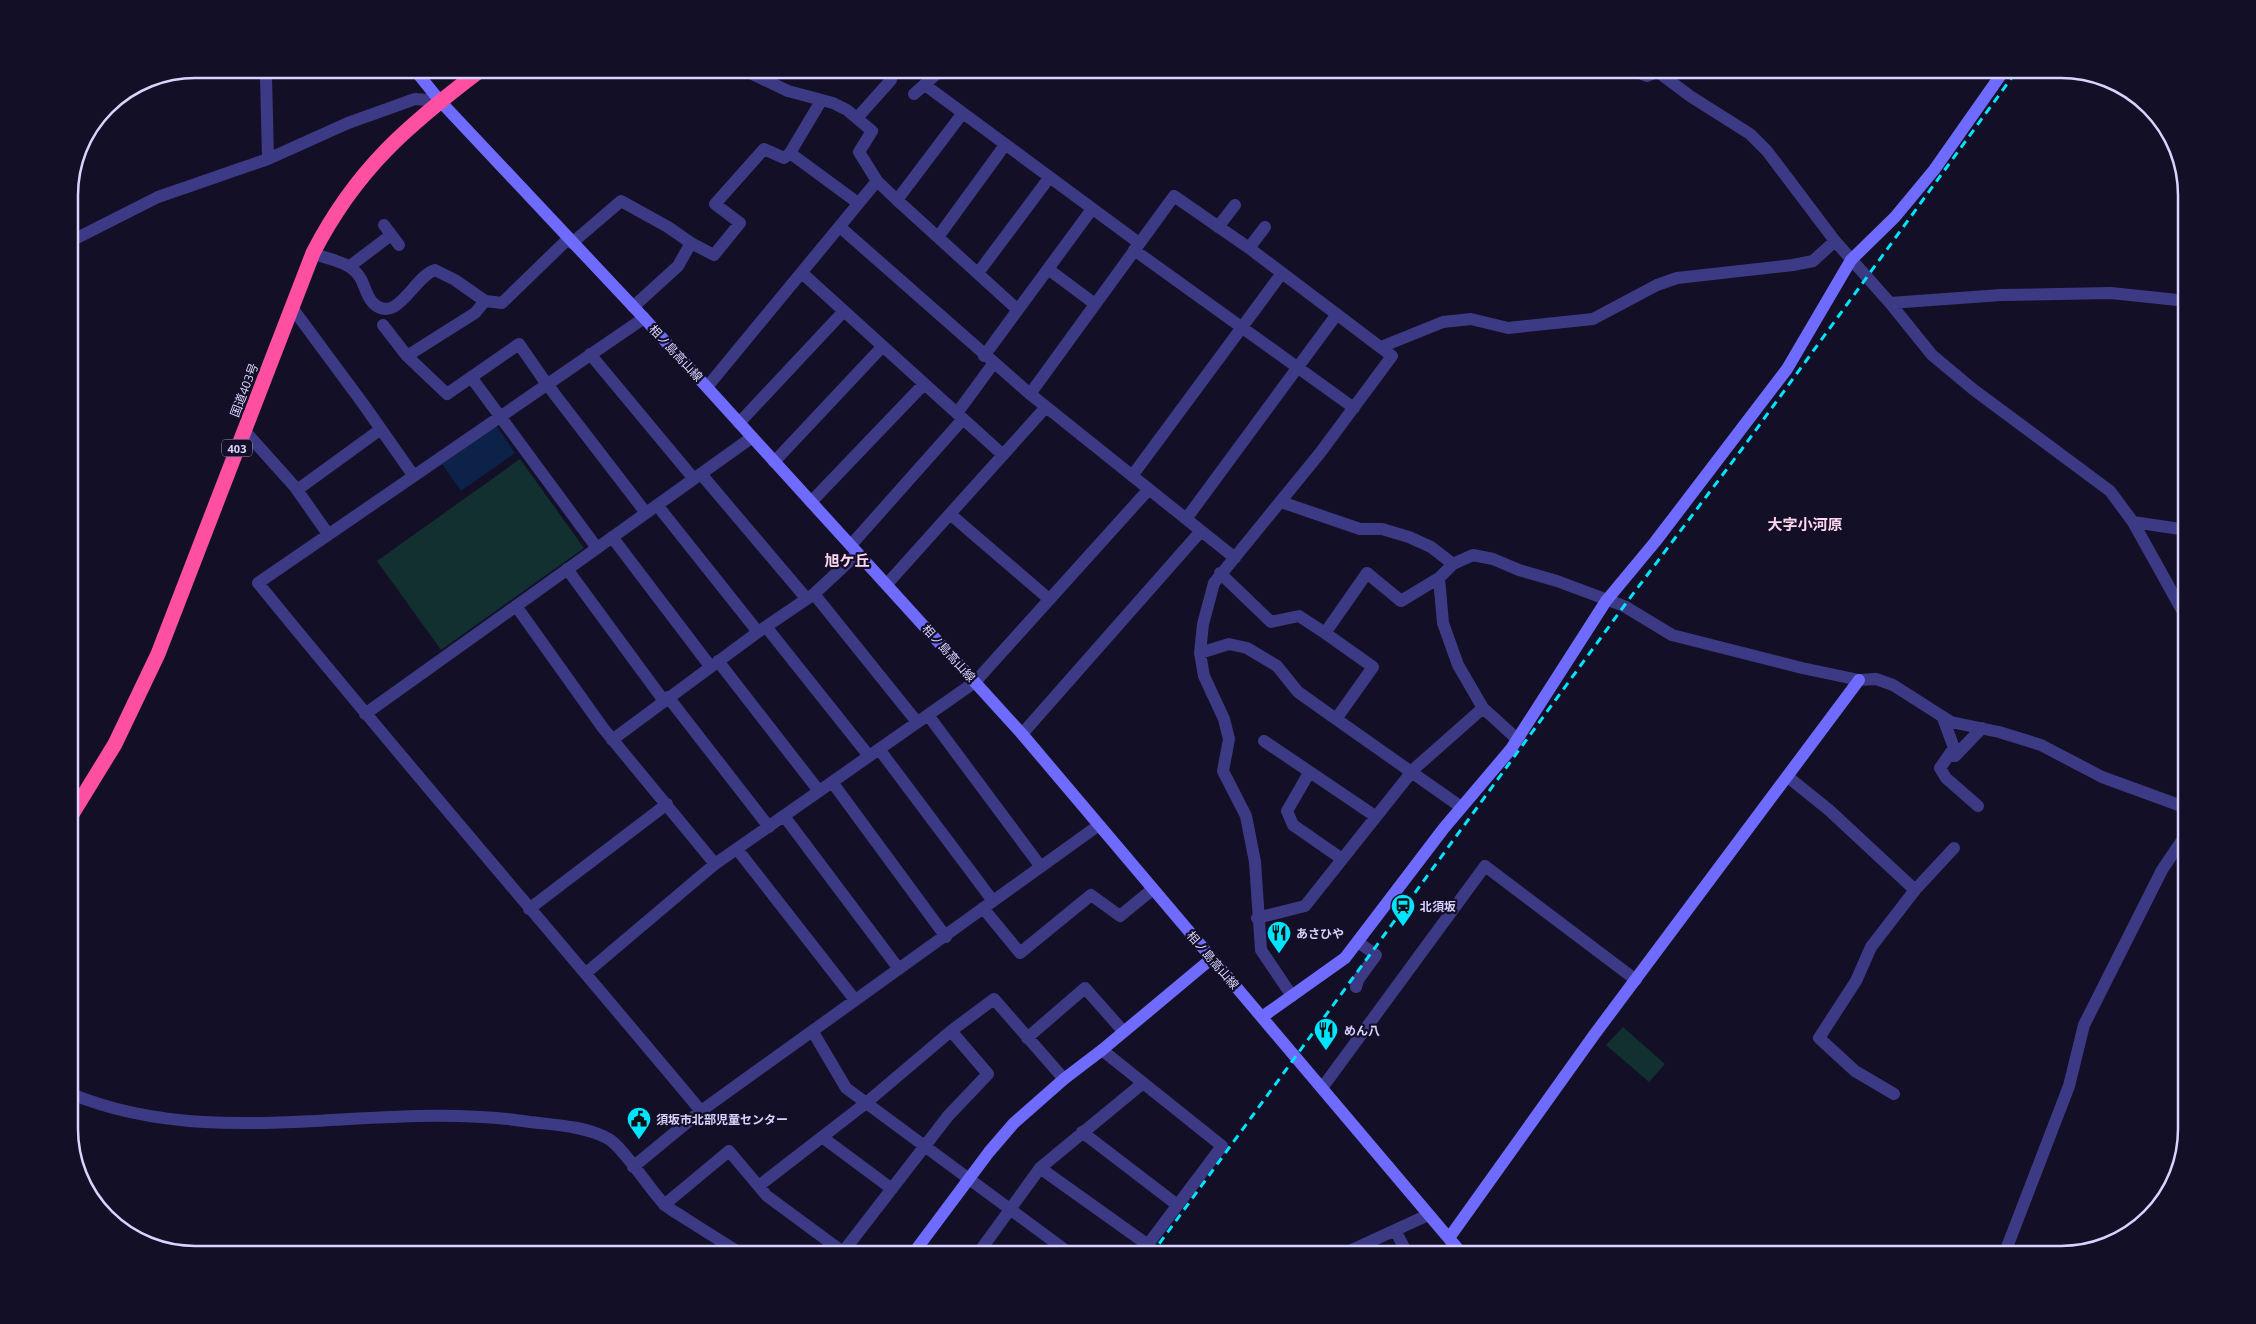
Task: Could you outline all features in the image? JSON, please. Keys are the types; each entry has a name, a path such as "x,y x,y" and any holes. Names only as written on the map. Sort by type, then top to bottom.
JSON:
{"highway":[{"name":"国道403号","path":"78,805 115,744 158,654 244,430 293,309 313,253 328,224 353,186 384,150 440,101 470,78"}],"street":[{"path":"266,78 268,160"},
{"name":"相ノ島高山線","path":"421,78 440,101 644,318 751,438 887,584 1022,734 1456,1246"},
{"path":"761,78 788,91 834,104 857,118 872,131 859,152 878,181 896,200 1018,310"},
{"path":"914,94 932,78"},
{"path":"1668,78 1750,134 1767,151 1835,241 1890,303 1932,355 2061,456 2110,491 2133,522 2178,603"},
{"path":"1262,1017 1345,958 1358,942 1461,807 1517,739 1606,601 1655,542 1787,369 1851,260 1895,217 1934,170 1999,78"},
{"path":"857,118 891,80"},
{"path":"924,85 1092,209 1242,327 1354,408"},
{"path":"78,237 158,197 268,160 348,123 415,99 440,101"},
{"path":"313,253 350,266 362,280 371,302 380,309 389,310 399,305 427,272 435,270 455,280 485,301 502,302 570,241 621,201 718,258 740,223 716,204 764,149 784,158 790,153 821,101"},
{"path":"896,200 962,114"},
{"path":"938,237 1005,145"},
{"path":"790,153 858,203"},
{"path":"978,273 1050,178"},
{"path":"707,387 878,181"},
{"path":"1030,394 1174,196 1249,248 1392,356 1281,502 1235,558 1220,573 1214,583 1208,601 1200,652 1204,676 1224,719 1229,739 1222,771 1246,816 1255,862 1261,950 1292,996"},
{"path":"1218,227 1235,204"},
{"path":"612,740 810,596 854,549 960,416 1018,310 1092,209"},
{"path":"840,227 989,360 1235,558"},
{"path":"1249,248 1265,227"},
{"path":"350,266 391,235"},
{"path":"1381,347 1443,322 1471,319 1508,328 1593,319 1657,285 1677,278 1793,265 1813,260 1835,241"},
{"path":"633,307 678,266 692,243"},
{"path":"1048,269 1095,304"},
{"path":"802,273 1003,455"},
{"path":"1132,476 1282,273"},
{"path":"1890,303 2001,295 2111,293 2178,300"},
{"path":"408,356 474,313 485,301"},
{"path":"293,309 413,475"},
{"path":"739,423 844,311"},
{"path":"1186,519 1337,314"},
{"path":"644,318 546,383 500,418 413,475 258,583 365,714 701,1111"},
{"path":"382,325 408,356 447,394 519,344 546,383 646,513"},
{"path":"774,462 883,346"},
{"path":"590,354 698,477 922,718 1041,867"},
{"path":"471,377 597,548"},
{"path":"811,502 924,384"},
{"path":"887,584 1046,407"},
{"path":"296,490 381,429"},
{"path":"244,430 296,490 328,534"},
{"path":"365,714 751,438"},
{"path":"586,973 715,864 975,682 1149,490"},
{"path":"1281,502 1360,529 1382,529 1409,537 1431,547 1453,564"},
{"path":"657,506 762,630 874,752 988,904 1020,952 1091,895 1120,916 1152,889"},
{"path":"950,514 1049,599"},
{"path":"2133,522 2178,529"},
{"path":"1022,734 1201,531"},
{"path":"612,538 819,791"},
{"path":"1326,633 1368,574 1401,601 1439,578 1453,564 1473,555 1494,559 1519,570 1558,581 1606,601 1624,606 1672,636 1859,680 1876,679 1893,685 1951,722 1982,728 2041,745 2102,777 2178,805"},
{"path":"567,569 666,699 769,827"},
{"path":"1220,573 1271,622 1299,616 1373,667 1336,719"},
{"path":"1439,578 1443,623 1458,665 1483,708 1517,739"},
{"path":"516,606 612,740 715,864"},
{"path":"1200,652 1229,644 1247,648 1277,666 1298,692 1461,807"},
{"path":"1449,1238 1636,980 1859,680"},
{"path":"1258,918 1305,906 1375,816 1412,773 1483,708"},
{"path":"1943,718 1954,748 1940,768 1946,778 1978,806"},
{"path":"1949,756 1955,756 1982,728"},
{"path":"1264,741 1375,816"},
{"path":"1309,773 1287,811 1293,825 1342,859"},
{"path":"1788,777 1829,810 1915,890"},
{"path":"832,782 946,937"},
{"path":"529,909 667,804"},
{"path":"784,816 900,969"},
{"path":"633,1167 701,1111 946,937 988,904 1099,825"},
{"path":"2007,1246 2069,1086 2084,1025 2162,870 2178,846"},
{"path":"1894,1094 1855,1071 1819,1038 1856,981 1871,947 1915,890 1954,848"},
{"path":"737,849 855,1000"},
{"path":"1322,1088 1485,866 1636,980"},
{"path":"1356,987 1358,980 1376,955 1358,942"},
{"path":"919,1246 969,1178 1014,1123 1064,1079 1102,1050 1212,958"},
{"path":"1027,1038 1085,988 1123,1031"},
{"path":"760,1185 866,1102 951,1031 994,999 1064,1079"},
{"path":"851,1246 948,1116 988,1074 951,1031"},
{"path":"813,1032 846,1088 1060,1246"},
{"path":"1102,1050 1222,1146 1176,1204 1147,1246"},
{"path":"985,1246 1040,1168 1143,1083"},
{"path":"78,1097 134,1114 172,1121 216,1124 360,1120 443,1114 511,1119 588,1130 610,1139 664,1205 729,1246"},
{"path":"1082,1132 1176,1204"},
{"path":"822,1137 892,1189"},
{"path":"664,1205 728,1151 760,1185 767,1196 834,1246"},
{"path":"1040,1168 1139,1246"},
{"path":"1363,1246 1396,1232 1428,1215"},
{"path":"1396,1232 1403,1246"}],"green space":[{"path":"520,459 584,548 441,650 377,561"},
{"path":"1623,1027 1665,1064 1649,1082 1606,1045"}],"water":[{"path":"496,425 515,453 461,491 442,464"}],"railway":[{"path":"1158,1246 2011,78"}],"place":[{"name":"北須坂","path":"1403,927"},
{"name":"あさひや","path":"1279,954"},
{"name":"めん八","path":"1326,1051"},
{"name":"須坂市北部児童センター","path":"639,1140"}],"district":[{"name":"大字小河原","path":"1805,524"},
{"name":"旭ケ丘","path":"847,560"}]}
